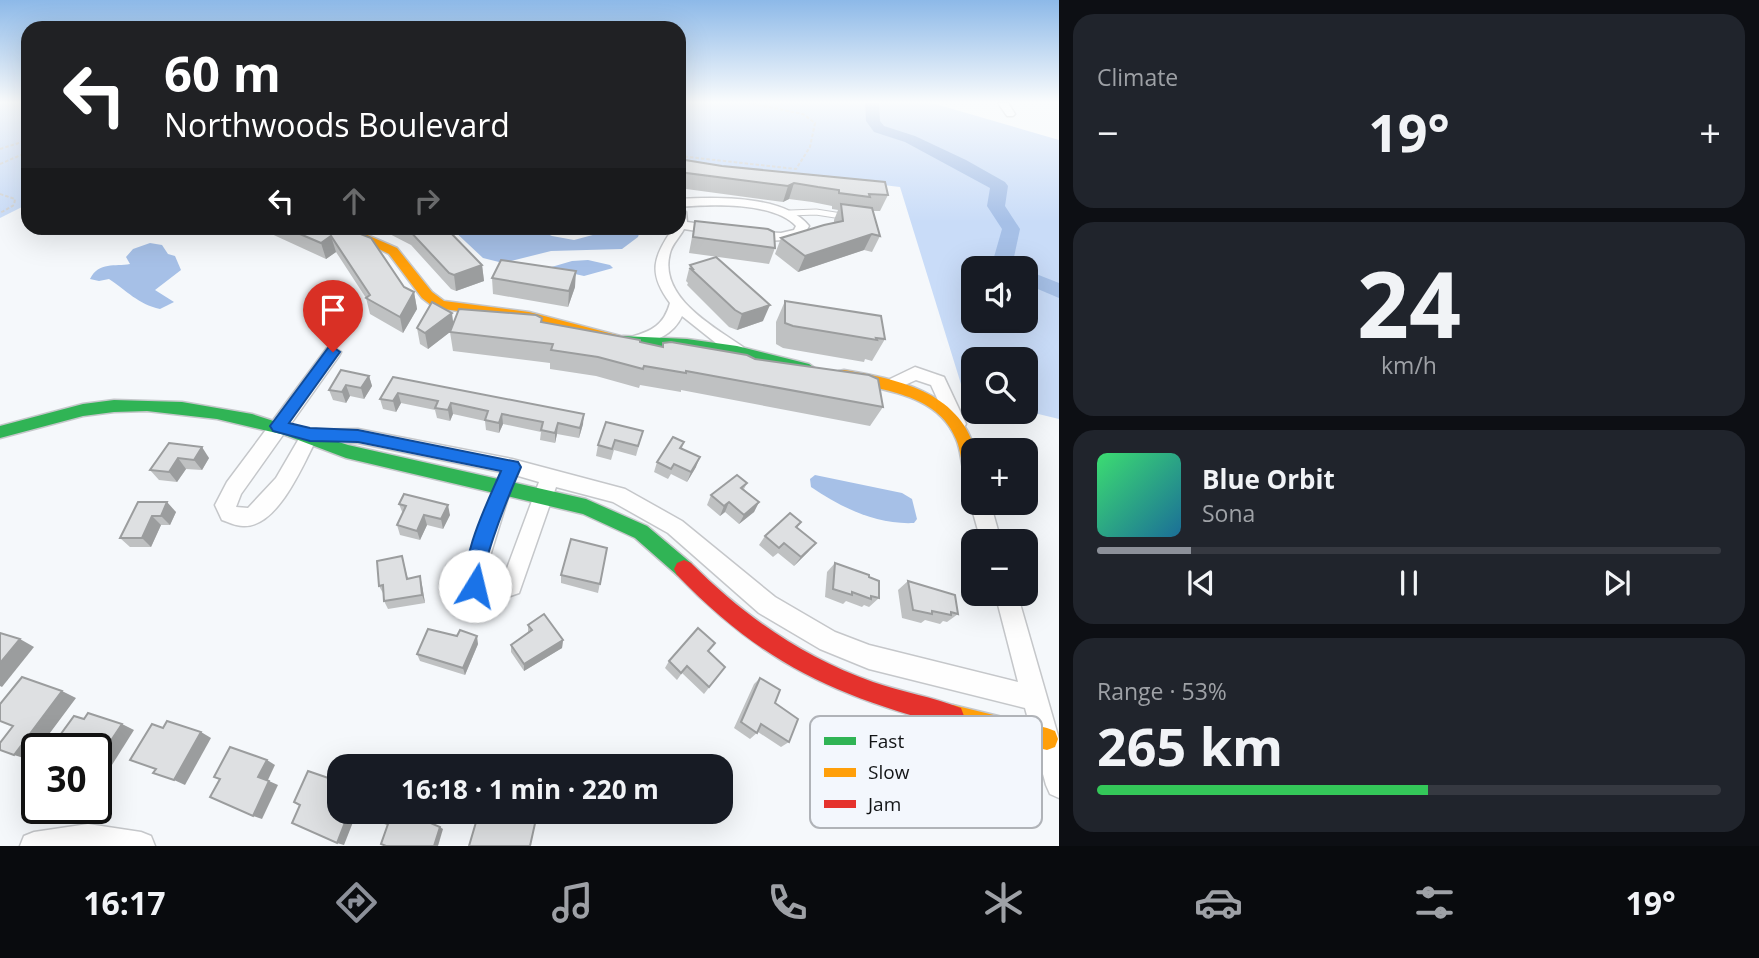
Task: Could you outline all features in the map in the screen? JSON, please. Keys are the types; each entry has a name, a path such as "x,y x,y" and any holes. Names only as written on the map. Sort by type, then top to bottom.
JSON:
{"street":[{"path":"686,203 712,202 773,208 790,214 803,226 799,233 787,237 686,226"},
{"path":"358,235 393,251 427,295 440,305 516,314 586,334 737,351 795,366 896,383 932,403 960,430"},
{"path":"673,235 665,246 661,258 663,274 677,304 737,351"},
{"path":"636,341 669,328 675,318 677,304"},
{"path":"310,435 271,499 256,514 245,518 229,514 225,505 234,488 333,352"},
{"path":"896,383 915,373 938,381 962,438"},
{"path":"0,432 85,410 146,405 176,408 278,426 310,435 346,451 503,488 547,486 618,495 658,516 767,605 828,641 869,657 1036,698"},
{"path":"310,435 358,436 512,467 641,532 660,546 747,628 782,653 822,674 872,693 960,716"},
{"path":"512,467 475,569 475,586 488,593 500,592 511,586 547,486"},
{"path":"1010,606 1041,716"},
{"path":"1042,720 1059,785"},
{"path":"1042,738 1047,739"},
{"path":"34,846 88,838 141,846"}],"lane":[{"path":"790,214 816,212 851,217"}],"path":[{"path":"0,149 20,142"},
{"path":"686,157 796,169 811,142"},
{"path":"0,164 21,155"},
{"path":"0,194 15,199 15,205 0,213"}],"shaded area":[{"path":"0,142 21,142 21,208 0,218"},
{"path":"686,142 1059,142 1059,419 1038,414 1038,347 961,347 961,384 900,187 686,162"},
{"path":"458,235 550,235 574,240 593,235 639,235 622,249 551,251 503,263 483,258"},
{"path":"150,243 162,245 168,254 175,256 181,270 155,290 174,302 160,309 152,307 109,279 90,279 103,267 130,264 126,257 133,249"},
{"path":"588,260 613,268 584,276 548,268 572,261"},
{"path":"815,475 902,493 912,499 917,519 914,523 886,521 847,508 811,487 810,479"}],"building":[{"path":"686,160 885,182 888,195 869,194 870,197 794,183 788,186 686,173"},
{"path":"841,204 872,208 880,236 872,234 805,256 781,238 843,221"},
{"path":"695,221 768,229 774,232 775,248 693,237"},
{"path":"302,235 363,235 371,238 404,287 414,292 400,317 366,298 370,295 331,236 321,243"},
{"path":"414,235 453,235 482,265 454,275"},
{"path":"716,257 770,305 742,314 691,269 690,265"},
{"path":"501,260 576,271 569,291 492,278"},
{"path":"785,301 881,316 885,339 876,338 877,340 785,323"},
{"path":"432,302 452,313 425,333 417,328"},
{"path":"459,309 536,315 542,318 541,322 640,340 663,347 663,343 671,342 747,355 755,359 869,375 878,379 883,407 686,371 644,366 643,369 598,357 551,350 553,344 450,332"},
{"path":"341,370 369,376 361,388 346,385 342,392 329,390"},
{"path":"393,377 584,414 580,428 558,423 555,433 541,430 543,422 502,414 499,423 485,420 488,411 451,403 448,410 435,408 438,401 398,393 393,401 380,399"},
{"path":"606,422 643,431 638,446 615,440 612,449 598,445"},
{"path":"673,437 684,442 680,448 700,457 691,472 674,464 671,469 657,462"},
{"path":"169,443 202,447 194,460 178,458 169,472 150,470"},
{"path":"737,475 747,483 741,488 759,502 744,515 729,502 724,506 711,495"},
{"path":"404,494 448,505 441,519 424,515 417,531 397,525 406,506 399,504"},
{"path":"138,502 167,502 161,516 152,516 142,538 120,538"},
{"path":"790,513 801,522 796,527 816,543 801,557 784,543 779,548 765,536"},
{"path":"571,539 607,548 600,584 561,575"},
{"path":"402,556 407,579 420,576 422,595 384,601 383,585 379,586 377,561"},
{"path":"835,563 879,581 879,598 871,596 871,599 833,589"},
{"path":"908,581 955,595 958,614 932,611 932,614 913,610"},
{"path":"544,614 563,640 524,664 511,645 532,630 528,625"},
{"path":"698,628 715,643 708,651 725,667 709,687 687,666 681,673 669,661"},
{"path":"428,629 457,636 460,630 477,636 463,668 417,654"},
{"path":"0,633 20,639 0,663"},
{"path":"22,677 62,691 30,733 21,733 21,746 14,755 0,750 0,743 13,726 0,721 0,704"},
{"path":"760,678 780,690 775,703 798,719 789,742 761,724 757,733 741,722"},
{"path":"88,713 122,724 112,739 112,733 62,733 74,716 84,719"},
{"path":"167,721 201,732 174,780 153,773 156,769 130,760 152,724 163,728"},
{"path":"230,747 267,760 258,777 269,781 253,816 210,797 220,779 214,777"},
{"path":"308,771 327,778 327,824 344,824 337,843 292,823 300,805 294,802"},
{"path":"388,824 433,824 440,827 434,846 381,844"},
{"path":"475,824 535,824 530,846 469,846"}],"waterway":[{"path":"917,142 999,186 996,206 1011,229 1004,256"},
{"path":"1038,281 1059,291"}],"traffic: fast":[{"path":"623,341 687,344 737,351 809,369"},
{"path":"0,432 83,410 114,406 182,408 252,420 286,429 346,451 586,507 641,532 684,569"}],"traffic: slow":[{"path":"358,235 393,251 427,295 440,305 529,316 623,341"},
{"path":"844,375 894,385 926,398 953,419 963,438"},
{"path":"1042,738 1047,739"}],"traffic: jam":[{"path":"684,569 744,624 806,665 875,694 953,716"}],"route":[{"path":"333,352 278,426 310,435 358,436 512,467 496,504 475,569 475,586"}]}
